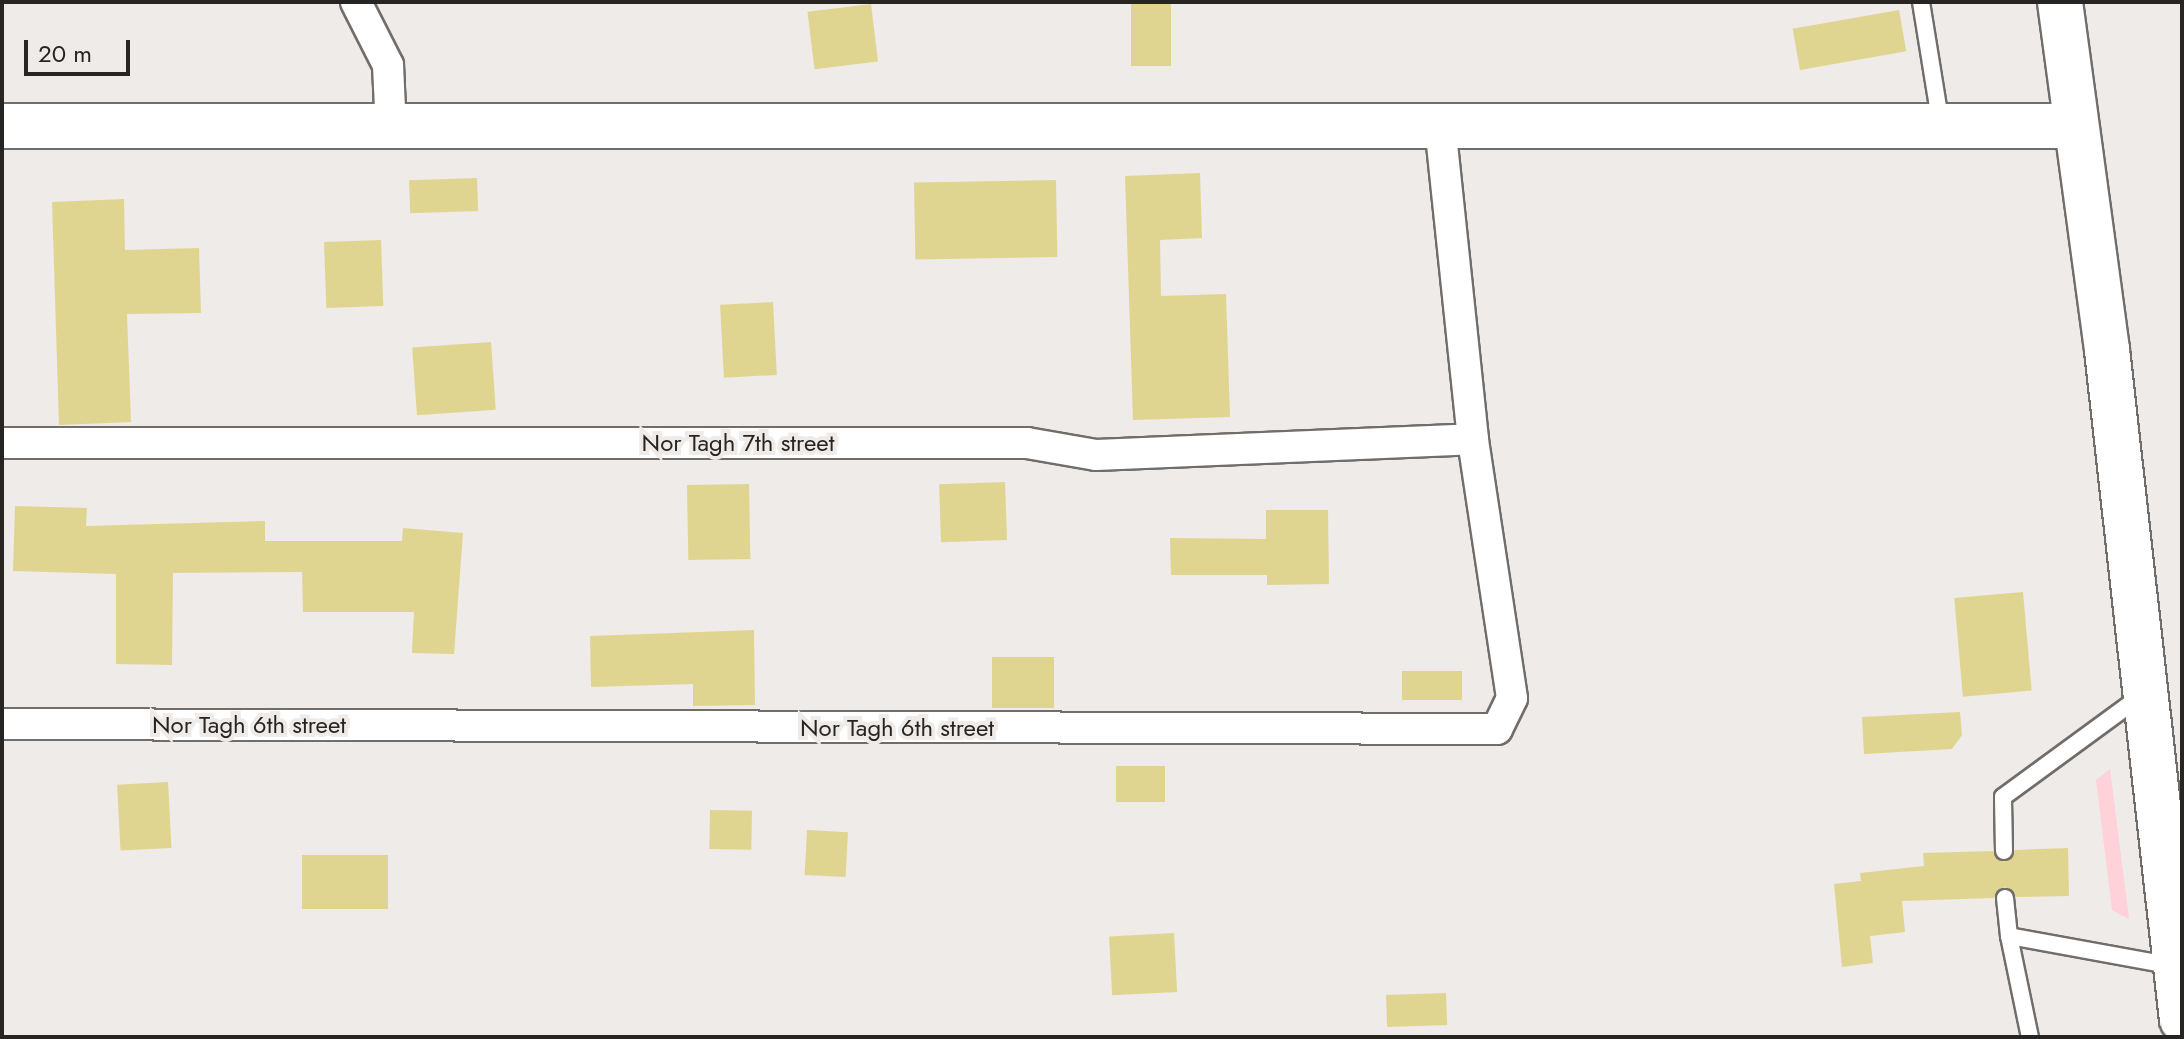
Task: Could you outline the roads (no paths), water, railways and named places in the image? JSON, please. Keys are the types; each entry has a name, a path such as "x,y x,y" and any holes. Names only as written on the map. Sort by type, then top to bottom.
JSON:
{"main road":[{"path":"2060,2 2182,1020"},
{"path":"2,126 391,130 1440,125 2075,126"}],"street":[{"path":"356,2 388,65 391,130"},
{"path":"1440,125 1473,439"},
{"name":"Nor Tagh 7th street","path":"2,443 1027,443 1096,455 1473,439"},
{"name":"Nor Tagh 6th street","path":"2,724 1497,729 1512,698 1473,439"}],"lane":[{"path":"1921,2 1941,126"},
{"path":"2004,851 2003,797 2145,692"},
{"path":"2005,898 2009,936 2030,1037"},
{"path":"2009,936 2175,966"}]}
